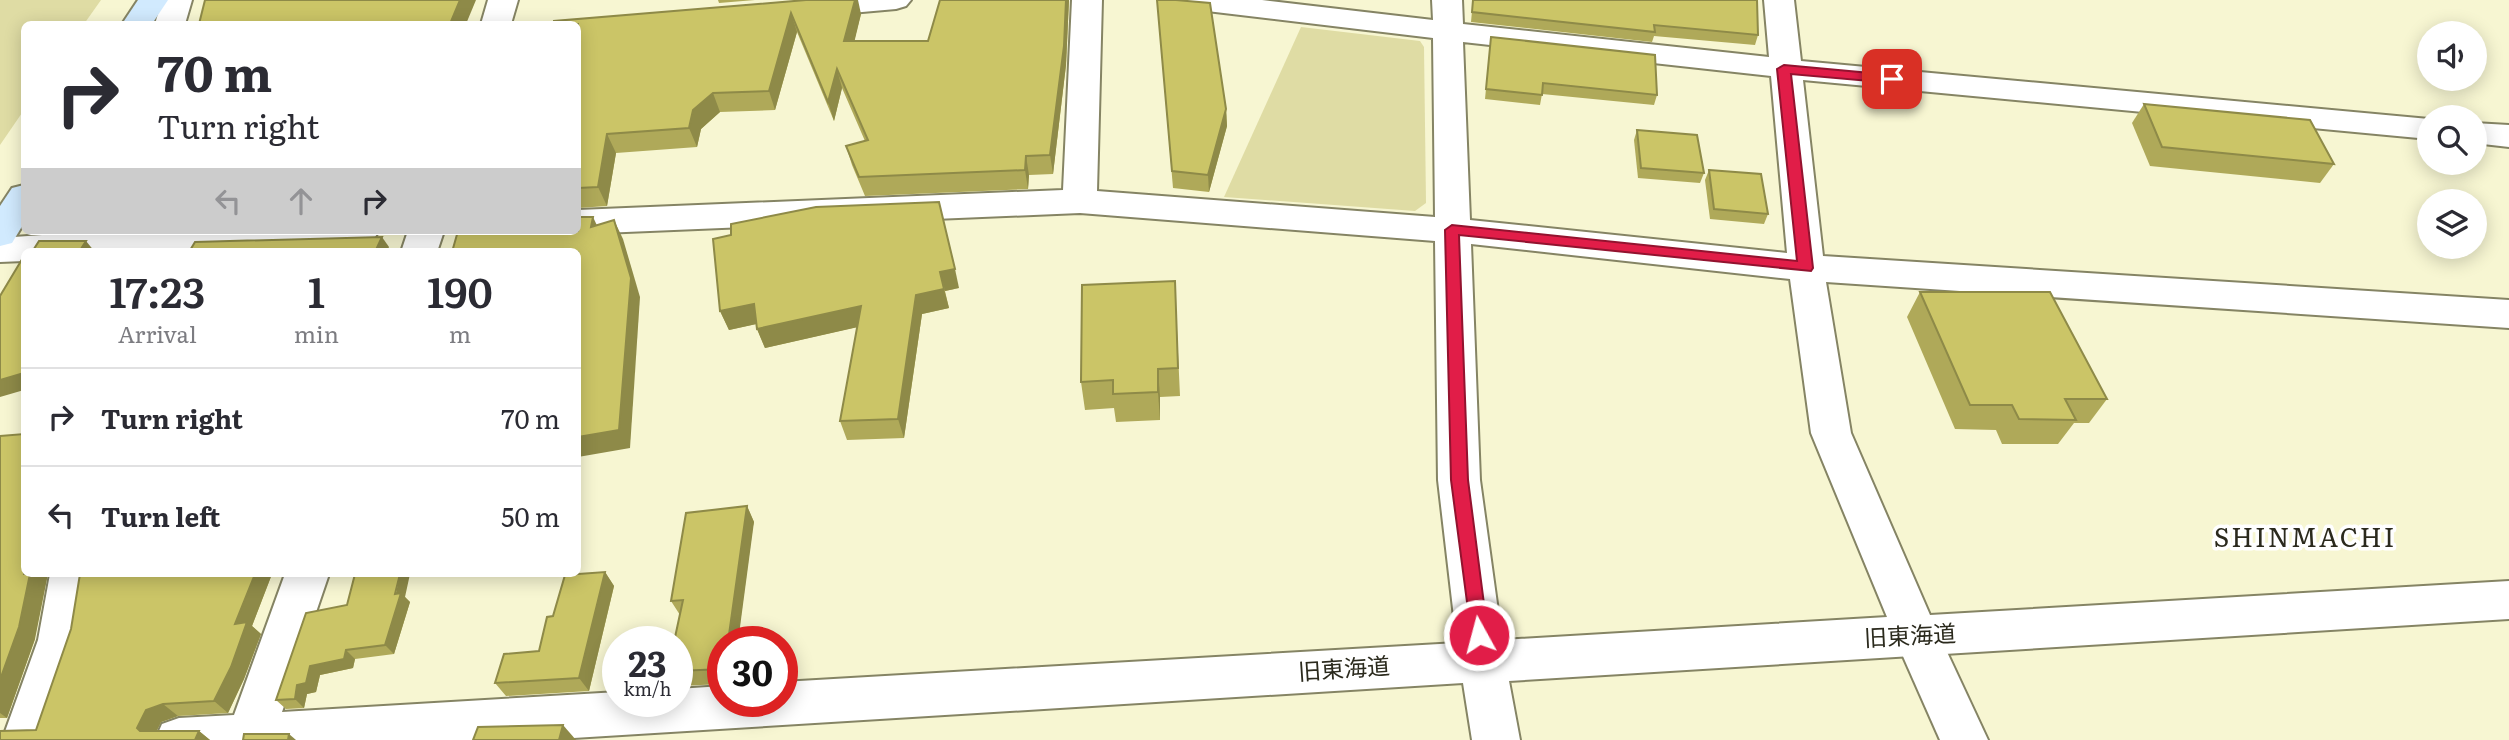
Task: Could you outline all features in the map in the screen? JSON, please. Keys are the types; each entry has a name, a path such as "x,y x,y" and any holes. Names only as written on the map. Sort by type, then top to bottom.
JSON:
{"main road":[{"path":"139,21 153,0"},
{"path":"0,234 21,201"}],"street":[{"path":"171,21 177,0"},
{"path":"497,21 503,0"},
{"path":"778,10 832,3 895,0"},
{"path":"1080,201 1087,0"},
{"path":"1190,0 1447,16 1784,69 2417,128"},
{"path":"1779,0 1805,268 1832,433 1964,740"},
{"path":"1447,16 1460,480 1482,660 1496,740"},
{"path":"2487,134 2509,136"},
{"path":"581,222 1080,201 1452,230 1805,268 2509,314"},
{"path":"29,248 269,235"},
{"path":"0,250 21,249"},
{"path":"26,740 61,640 72,577"},
{"path":"250,738 306,577"},
{"name":"旧東海道","path":"179,740 250,738 1482,660 2509,600"}],"shaded area":[{"path":"0,0 101,0 86,21 21,21 21,114 0,145"},
{"path":"1301,27 1420,41 1424,47 1426,203 1415,211 1224,197"}],"building":[{"path":"205,0 460,0 451,21 200,21"},
{"path":"806,0 855,0 844,41 928,41 940,0 1066,0 1064,46 1050,155 1026,156 1025,170 859,177 846,146 868,140 837,69 828,102 791,13 769,91 713,93 693,110 689,128 607,134 598,187 581,188 581,21 554,21"},
{"path":"1157,0 1210,3 1226,109 1208,175 1172,171"},
{"path":"1473,0 1757,0 1758,35 1654,25 1655,32 1472,12"},
{"path":"1491,37 1655,55 1657,95 1543,83 1542,95 1486,89"},
{"path":"2144,104 2310,120 2334,164 2162,147"},
{"path":"1637,130 1697,135 1704,173 1641,168"},
{"path":"1709,170 1761,174 1768,214 1714,209"},
{"path":"939,202 955,269 940,272 944,289 916,295 898,419 840,421 861,306 757,329 754,304 720,311 713,239 731,235 731,224 816,207"},
{"path":"581,217 593,217 591,227 614,220 631,278 619,430 581,436 581,248 453,248 457,235 581,235"},
{"path":"382,237 377,248 191,248 195,242"},
{"path":"39,241 86,241 82,248 35,248"},
{"path":"21,261 21,374 0,380 0,296"},
{"path":"1175,281 1178,368 1158,369 1158,392 1113,394 1113,380 1081,382 1082,285"},
{"path":"1920,292 2050,292 2107,399 2065,399 2076,420 2019,419 2012,405 1970,405"},
{"path":"21,434 21,577 29,577 19,627 0,680 0,436"},
{"path":"747,506 730,626 707,626 707,670 693,670 693,626 677,626 683,600 671,601 686,513"},
{"path":"605,572 579,678 495,683 504,654 539,651 547,617 553,616 564,577 581,577 581,574"},
{"path":"80,577 254,577 235,624 247,622 231,667 214,701 163,704 146,710 137,728 140,731 199,731 195,740 0,740 0,731 36,730 71,629"},
{"path":"354,577 399,577 395,594 401,593 385,645 346,650 344,659 310,666 306,683 297,685 295,699 276,700 306,613 347,605"},
{"path":"563,725 559,740 473,740 478,727"},
{"path":"244,734 289,734 288,740 243,740"}],"district":[{"name":"SHINMACHI","path":"2305,538"}],"route":[{"path":"1479,635 1460,480 1452,230 1805,268 1784,69 1892,79"}]}
